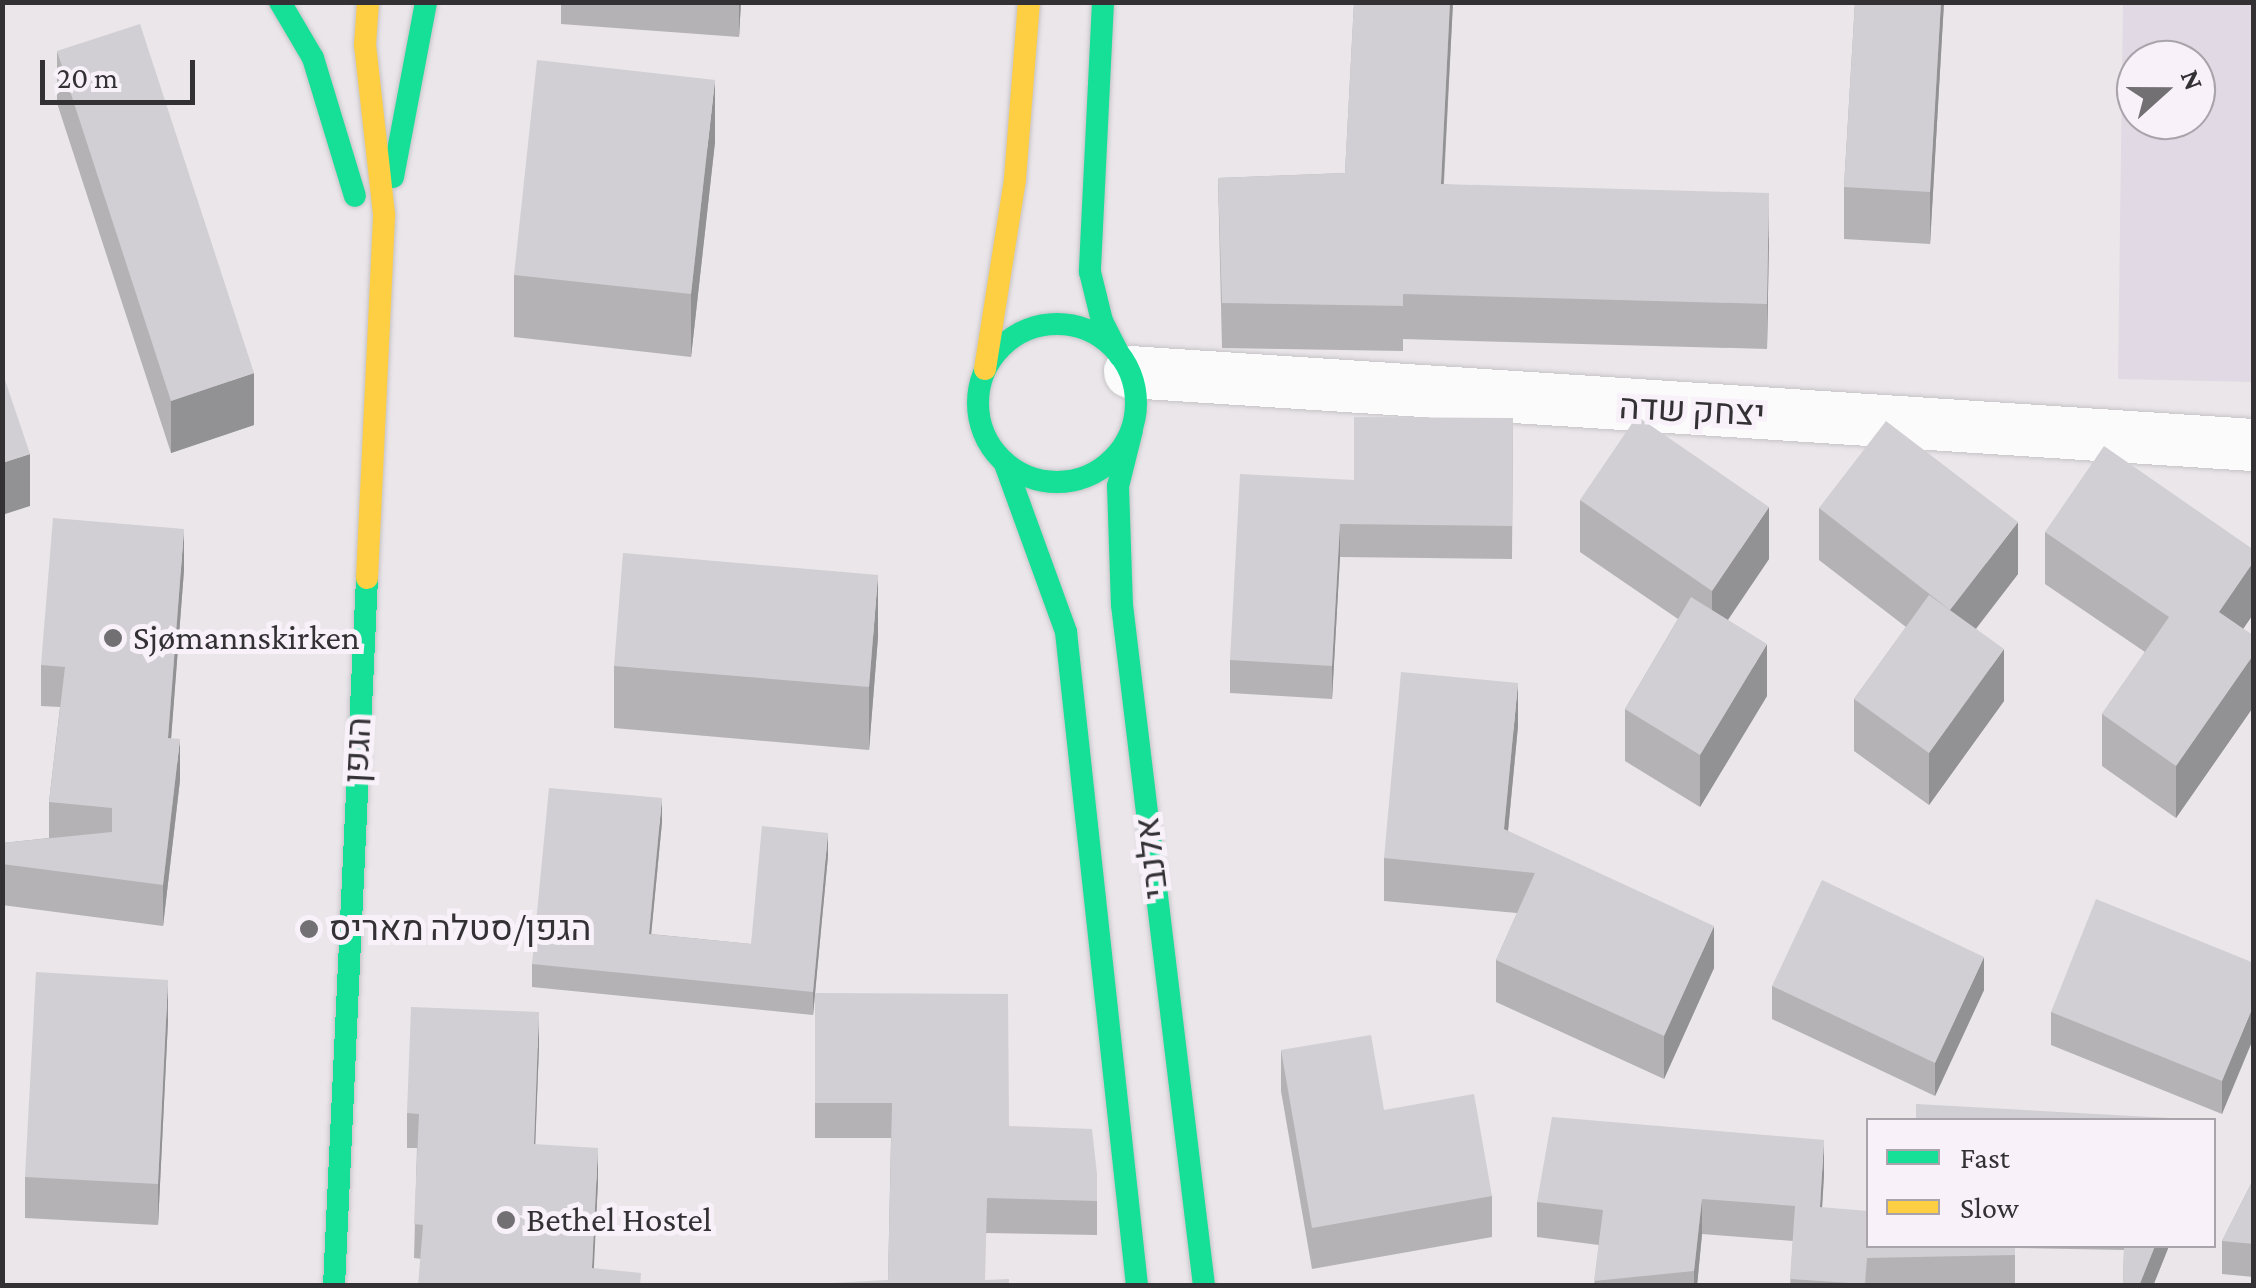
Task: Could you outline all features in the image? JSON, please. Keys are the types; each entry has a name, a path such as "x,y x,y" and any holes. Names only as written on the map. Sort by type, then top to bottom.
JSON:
{"street":[{"path":"280,2 327,98 380,306"},
{"name":"הגפן","path":"368,2 365,45 384,214"},
{"path":"382,2 425,6"},
{"name":"אלנבי","path":"1029,2 1014,179 979,419 1005,464 1066,632 1138,1286"},
{"name":"אלנבי","path":"1103,2 1090,272 1102,321 1125,364 1132,430 1118,486 1122,605 1204,1286"},
{"name":"הגפן","path":"334,1286 384,214 425,6"},
{"path":"984,369 1000,348 1044,324 1091,331 1125,364"},
{"name":"יצחק שדה","path":"1125,364 2254,445"},
{"path":"1005,464 1053,483 1080,480 1116,460 1132,430"},
{"path":"1131,1227 1163,1286"}],"shaded area":[{"path":"2123,3 2253,3 2253,382 2118,379 2121,140 2216,140 2216,40 2123,40"}],"building":[{"path":"1354,2 1450,2 1441,184 1769,193 1767,304 1403,294 1403,306 1222,303 1218,178 1345,173"},
{"path":"1855,2 1941,2 1930,192 1844,187"},
{"path":"140,24 254,373 171,401 57,51"},
{"path":"537,60 715,80 691,294 514,275"},
{"path":"2,371 30,454 2,463"},
{"path":"1637,416 1769,507 1712,591 1580,500"},
{"path":"1354,417 1513,418 1512,526 1340,524 1332,666 1230,660 1240,474 1354,480"},
{"path":"1886,421 2018,522 1950,610 1819,508"},
{"path":"2104,446 2254,550 2254,561 2219,612 2254,636 2254,654 2176,766 2102,714 2169,617 2045,532"},
{"path":"53,518 184,529 168,738 180,739 163,885 2,864 2,843 112,832 112,808 49,802 65,667 41,665"},
{"path":"623,553 878,575 869,687 614,666"},
{"path":"1929,595 2004,649 1929,753 1854,699"},
{"path":"1691,597 1767,644 1700,755 1625,709"},
{"path":"1401,672 1518,683 1504,829 1714,926 1664,1036 1496,960 1535,873 1384,858"},
{"path":"549,788 662,798 649,934 751,944 762,826 828,833 813,992 532,964"},
{"path":"1822,880 1984,957 1935,1063 1772,986"},
{"path":"2096,899 2254,963 2254,1004 2222,1081 2051,1012"},
{"path":"36,972 168,980 158,1184 25,1177"},
{"path":"815,993 1008,994 1009,1126 1092,1129 1097,1174 1097,1201 987,1198 985,1280 1009,1279 1009,1286 775,1286 888,1280 892,1103 815,1103"},
{"path":"411,1007 539,1012 534,1144 598,1148 592,1268 641,1273 640,1286 418,1286 423,1225 414,1224 419,1114 407,1113"},
{"path":"1371,1035 1384,1110 1474,1094 1492,1196 1312,1228 1281,1050"},
{"path":"1916,1104 2170,1118 1916,1118"},
{"path":"1552,1117 1824,1140 1820,1207 1866,1211 1866,1248 2015,1248 2015,1255 1867,1258 1865,1284 1790,1279 1795,1206 1702,1199 1694,1271 1594,1281 1603,1210 1537,1202"},
{"path":"2254,1178 2254,1244 2222,1241"},
{"path":"2124,1248 2154,1248 2139,1286 2123,1286"}],"traffic: fast":[{"path":"280,2 313,58 355,196"},
{"path":"393,177 426,2"},
{"path":"1103,2 1090,272 1102,321 1120,356"},
{"path":"1057,324 1087,330 1113,347 1130,373 1136,403 1130,433 1113,459 1087,476 1057,482 1027,476 1001,459 984,433 978,403 984,373 1001,347 1027,330 1057,324"},
{"path":"1132,430 1118,486 1122,605 1204,1286"},
{"path":"1005,464 1066,632 1137,1286"},
{"path":"334,1286 367,578"}],"traffic: slow":[{"path":"367,578 384,214 365,45 368,2"},
{"path":"985,369 1015,179 1029,2"}],"place":[{"name":"Sjømannskirken","path":"113,638"},
{"name":"הגפן/סטלה מאריס","path":"309,929"},
{"name":"Bethel Hostel","path":"506,1220"}]}
